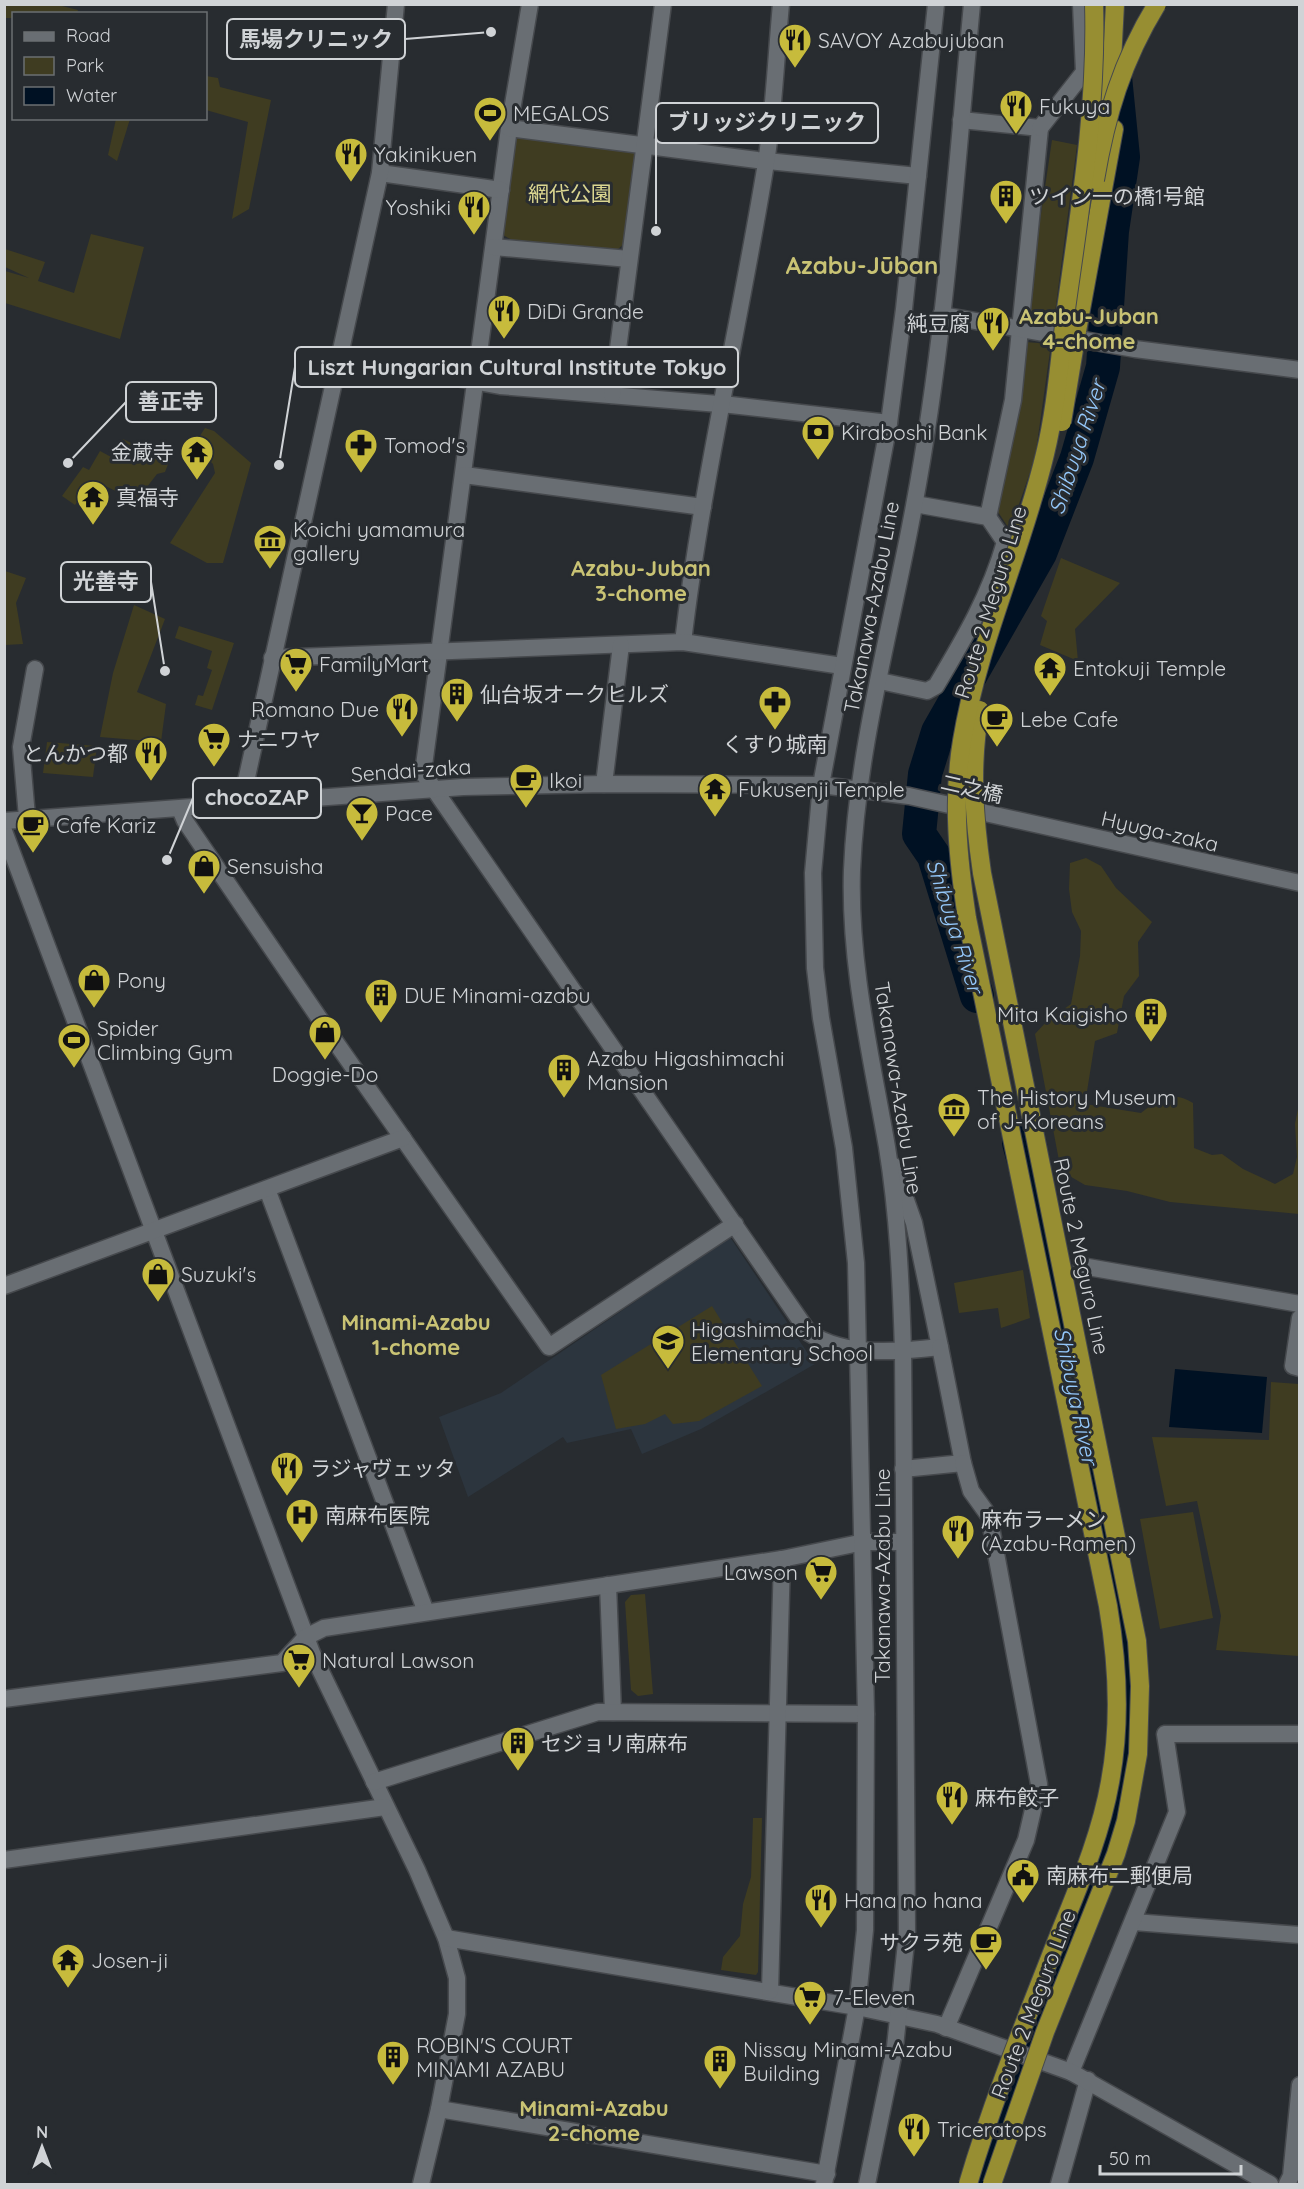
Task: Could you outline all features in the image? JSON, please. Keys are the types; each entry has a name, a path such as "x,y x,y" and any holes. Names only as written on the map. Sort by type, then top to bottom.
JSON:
{"highway":[{"name":"Route 2 Meguro Line","path":"968,2184 994,2102 1093,1849 1110,1782 1117,1722 1115,1647 1108,1606 966,918 957,827 957,782 970,702 1030,512 1046,451 1086,167 1094,70 1094,4"},
{"name":"Route 2 Meguro Line","path":"992,2184 1045,2032 1116,1854 1133,1787 1140,1725 1137,1641 991,926 978,844 973,763 982,698 1042,515 1082,335 1111,88 1115,4"},
{"path":"1046,451 1096,174 1111,106 1123,67 1157,4"},
{"path":"1082,335 1119,104 1134,61 1167,4"}],"street":[{"path":"241,804 380,172 396,4"},
{"path":"530,4 509,128 423,773 448,805 809,1334 824,1343 860,1349 903,1351 940,1347"},
{"path":"612,395 663,4"},
{"path":"683,642 721,404 766,161 781,4"},
{"name":"Takanawa-Azabu Line","path":"825,2179 857,2007 866,1897 866,1714 860,1349 852,1202 815,968 813,873 821,785 889,423 936,4"},
{"name":"Takanawa-Azabu Line","path":"867,2184 900,2017 907,1895 903,1351 900,1262 886,1145 868,1057 855,950 852,875 860,789 915,504 941,315 972,4"},
{"path":"988,517 1013,400 1018,328 1040,128 1084,72 1081,4"},
{"path":"961,120 1040,128"},
{"path":"509,128 766,161 918,176"},
{"path":"380,172 501,190"},
{"path":"494,247 629,259"},
{"path":"941,315 1018,328 1082,335 1135,349 1299,370"},
{"path":"341,357 476,382 721,404 889,423"},
{"path":"464,475 704,507"},
{"path":"880,681 927,691 936,686 979,612 996,573 1005,542 988,517 915,504"},
{"path":"272,658 683,642 842,666"},
{"path":"604,784 621,645"},
{"path":"27,817 21,747 35,669"},
{"name":"Sendai-zaka","path":"4,821 27,817 180,809 435,791 463,787 604,784 821,785 922,799"},
{"name":"二之橋","path":"922,799 1011,820"},
{"path":"180,809 184,820 549,1347 735,1224"},
{"name":"Hyuga-zaka","path":"1011,820 1299,883"},
{"path":"4,831 257,1510 300,1614 306,1637 446,1938 457,1978 457,2014 439,2109 421,2184"},
{"path":"4,1286 403,1138"},
{"path":"886,1145 914,1223 963,1463 971,1491 989,1516 1040,1784 1026,1840 946,2028"},
{"path":"267,1189 426,1612"},
{"path":"1082,1266 1299,1304"},
{"path":"1299,1318 1293,1366 1299,1368"},
{"path":"903,1469 963,1463"},
{"path":"4,1699 282,1663 306,1637 324,1628 782,1559 864,1542 904,1542"},
{"path":"770,1991 782,1559"},
{"path":"608,1586 613,1712"},
{"path":"374,1782 598,1712 866,1714"},
{"path":"1071,2072 1177,1812 1165,1734 1299,1734"},
{"path":"4,1860 385,1807"},
{"path":"1134,1922 1299,1935"},
{"path":"446,1938 770,1991 857,2007 946,2028 1088,2080 1270,2184"},
{"path":"1059,2184 1088,2080"},
{"path":"1287,2184 1291,2176 1299,2085"},
{"path":"439,2109 825,2179"}],"shaded area":[{"name":"Higashimachi Elementary School","path":"730,1237 815,1364 701,1429 642,1454 631,1429 567,1443 563,1437 468,1497 439,1417 501,1393"}],"green space":[{"path":"4,5 58,5 78,10 77,12 12,12 12,18 5,18"},
{"path":"207,76 218,78 220,87 271,100 249,209 232,219 248,122 207,110"},
{"path":"116,120 130,120 117,161 108,155"},
{"name":"網代公園","path":"524,132 640,152 627,241 616,251 512,240 503,235 514,139"},
{"path":"1052,140 1077,145 1054,320 1026,315"},
{"path":"91,234 144,247 120,339 5,303 5,271 29,278 5,267 5,249 45,262 38,281 74,293"},
{"path":"1025,342 1051,344 1035,458 1010,530 998,512 1021,403"},
{"path":"205,428 214,431 251,463 223,563 207,563 170,543 215,473 213,464 194,445"},
{"path":"123,439 150,452 156,444 172,454 165,472 157,474 136,501 93,480 75,505 62,496 83,467 89,470 100,451 113,458"},
{"path":"1061,558 1120,583 1075,629 1078,661 1040,645 1047,621 1041,616"},
{"path":"5,571 26,578 16,603 23,644 5,645"},
{"path":"134,605 165,619 137,692 166,704 161,742 100,737 113,673"},
{"path":"179,626 234,643 212,710 195,705 198,695 203,696 212,670 207,668 212,651 175,638"},
{"path":"47,742 97,746 93,777 43,773"},
{"path":"1086,858 1101,866 1116,888 1152,922 1138,942 1139,976 1124,996 1117,1033 1095,1041 1085,1104 1141,1113 1166,1098 1186,1099 1193,1103 1194,1148 1212,1155 1222,1154 1243,1169 1275,1184 1293,1174 1297,1157 1295,1124 1299,1104 1299,1214 1170,1202 1127,1191 1085,1185 1061,1171 1035,1034 1047,1021 1071,1004 1080,956 1081,931 1072,912 1069,889 1070,863"},
{"path":"1023,1270 1030,1318 1001,1328 998,1308 959,1313 954,1283"},
{"path":"712,1306 762,1386 699,1421 673,1424 665,1414 645,1424 616,1429 601,1375"},
{"path":"1271,1382 1299,1384 1299,1656 1216,1650 1221,1616 1197,1501 1166,1506 1152,1437 1269,1440"},
{"path":"1193,1512 1213,1618 1160,1629 1140,1519"},
{"path":"645,1594 653,1694 638,1696 631,1690 625,1602 631,1595"},
{"path":"753,1818 762,1818 758,1972 756,1975 721,1970 723,1957 740,1936 743,1904 751,1877"}],"water":[{"path":"1175,1369 1267,1377 1262,1433 1169,1427"}],"waterway":[{"name":"Shibuya River","path":"977,996 934,856 919,834 925,774 938,732 1040,553 1077,458 1103,367 1112,231 1123,157 1114,67"},
{"name":"Shibuya River","path":"1019,1143 1032,1190 1087,1440 1124,1642 1129,1716 1120,1800 1103,1853 1031,2040"},
{"name":"Shibuya River","path":"980,2184 1016,2080"}],"place":[{"name":"馬場クリニック","path":"491,32"},
{"name":"SAVOY Azabujuban","path":"795,69"},
{"name":"Fukuya","path":"1016,135"},
{"name":"MEGALOS","path":"490,142"},
{"name":"Yakinikuen","path":"351,183"},
{"name":"ツイン一の橋1号館","path":"1006,225"},
{"name":"ブリッジクリニック","path":"656,231"},
{"name":"Yoshiki","path":"474,236"},
{"name":"DiDi Grande","path":"504,340"},
{"name":"純豆腐","path":"993,352"},
{"name":"Kiraboshi Bank","path":"818,461"},
{"name":"善正寺","path":"68,463"},
{"name":"Liszt Hungarian Cultural Institute Tokyo","path":"279,465"},
{"name":"Tomod's","path":"361,474"},
{"name":"金蔵寺","path":"197,481"},
{"name":"真福寺","path":"93,526"},
{"name":"Koichi yamamura gallery","path":"270,570"},
{"name":"光善寺","path":"165,671"},
{"name":"FamilyMart","path":"296,693"},
{"name":"Entokuji Temple","path":"1050,697"},
{"name":"仙台坂オークヒルズ","path":"457,723"},
{"name":"くすり城南","path":"775,731"},
{"name":"Romano Due","path":"402,738"},
{"name":"Lebe Cafe","path":"997,748"},
{"name":"ナニワヤ","path":"214,768"},
{"name":"とんかつ都","path":"151,782"},
{"name":"Ikoi","path":"526,809"},
{"name":"Fukusenji Temple","path":"715,818"},
{"name":"Pace","path":"362,842"},
{"name":"Cafe Kariz","path":"33,854"},
{"name":"chocoZAP","path":"167,860"},
{"name":"Sensuisha","path":"204,895"},
{"name":"Pony","path":"94,1009"},
{"name":"DUE Minami-azabu","path":"381,1024"},
{"name":"Mita Kaigisho","path":"1151,1043"},
{"name":"Doggie-Do","path":"325,1061"},
{"name":"Spider Climbing Gym","path":"74,1069"},
{"name":"Azabu Higashimachi Mansion","path":"564,1099"},
{"name":"The History Museum of J-Koreans","path":"954,1138"},
{"name":"Suzuki's","path":"158,1303"},
{"name":"Higashimachi Elementary School","path":"668,1370"},
{"name":"ラジャヴェッタ","path":"287,1497"},
{"name":"南麻布医院","path":"302,1544"},
{"name":"麻布ラーメン (Azabu-Ramen)","path":"958,1560"},
{"name":"Lawson","path":"821,1601"},
{"name":"Natural Lawson","path":"299,1689"},
{"name":"セジョリ南麻布","path":"518,1772"},
{"name":"麻布餃子","path":"952,1826"},
{"name":"南麻布二郵便局","path":"1023,1904"},
{"name":"Hana no hana","path":"821,1929"},
{"name":"サクラ苑","path":"986,1971"},
{"name":"Josen-ji","path":"68,1989"},
{"name":"7-Eleven","path":"810,2026"},
{"name":"ROBIN'S COURT MINAMI AZABU","path":"393,2086"},
{"name":"Nissay Minami-Azabu Building","path":"720,2090"},
{"name":"Triceratops","path":"914,2158"}],"district":[{"name":"Azabu-Jūban","path":"862,265"},
{"name":"Azabu-Juban 4-chome","path":"1089,328"},
{"name":"Azabu-Juban 3-chome","path":"641,580"},
{"name":"Minami-Azabu 1-chome","path":"416,1334"},
{"name":"Minami-Azabu 2-chome","path":"594,2120"}]}
